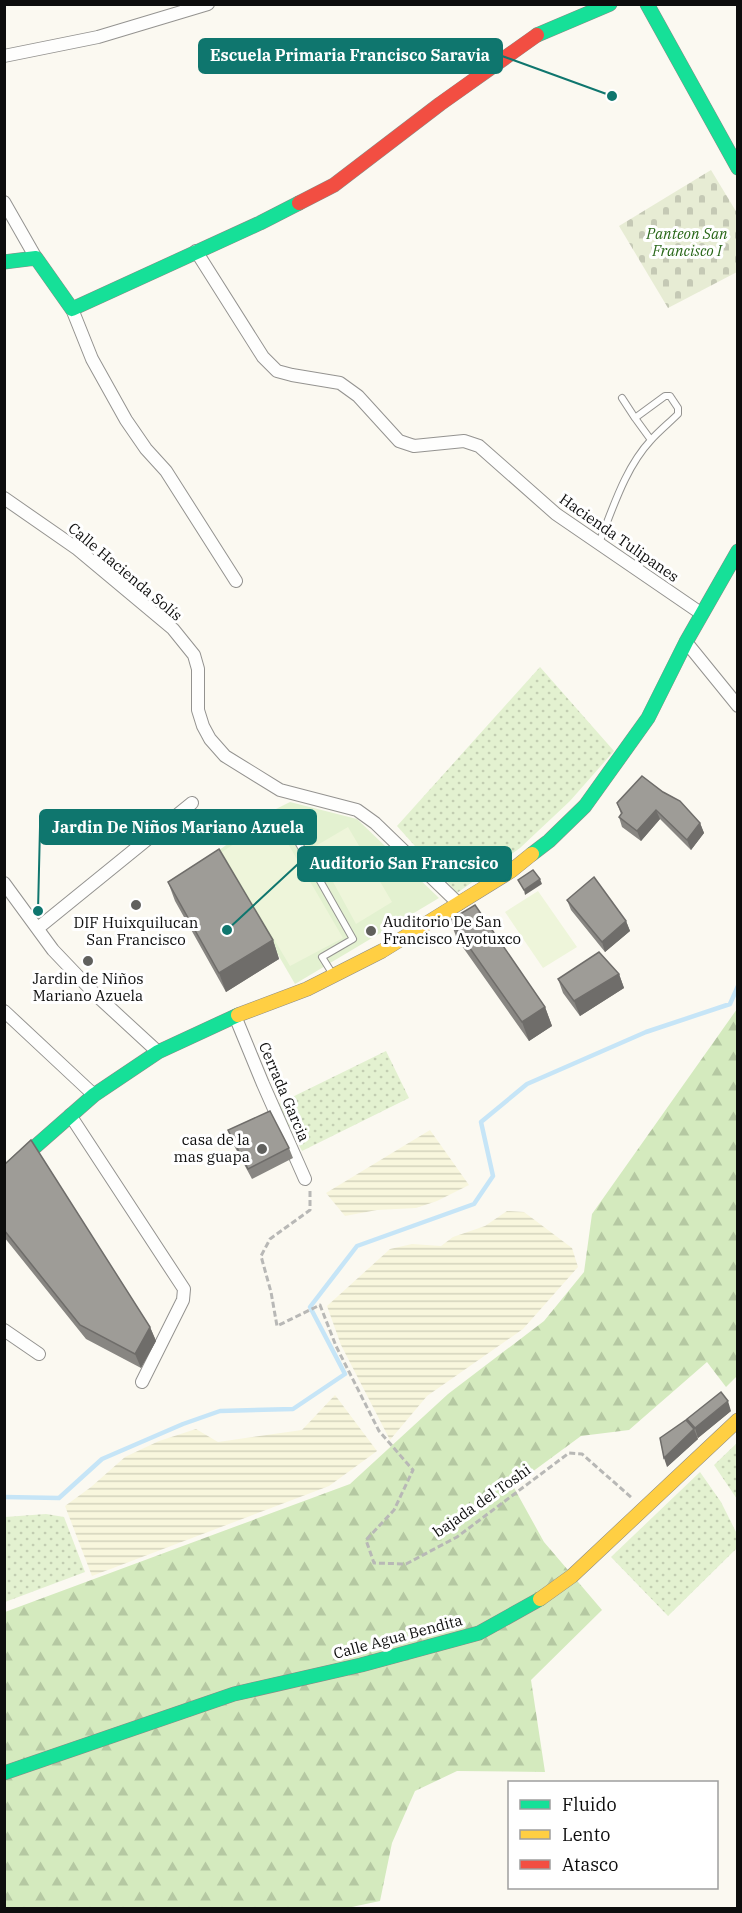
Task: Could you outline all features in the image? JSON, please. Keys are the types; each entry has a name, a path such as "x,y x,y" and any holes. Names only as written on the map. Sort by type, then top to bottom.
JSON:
{"main road":[{"path":"4,262 36,258 72,309 260,223 334,185 431,110 542,31 610,4"},
{"path":"647,4 738,168"},
{"path":"4,1173 94,1095 158,1052 236,1016 307,989 382,951 459,904 527,859 549,841 585,806 648,718 686,642 736,557"},
{"name":"Calle Agua Bendita","path":"4,1773 234,1694 361,1665 488,1629 540,1599 572,1576 738,1420"}],"street":[{"path":"4,56 98,37 208,4"},
{"path":"4,202 36,258"},
{"name":"Hacienda Tulipanes","path":"196,251 263,357 278,370 292,375 340,383 358,396 399,441 414,446 464,441 479,446 556,514 702,614"},
{"path":"72,309 92,359 126,420 146,449 166,471 236,581"},
{"name":"Calle Hacienda Solís","path":"4,498 76,548 172,629 194,655 198,669 198,710 210,740 225,756 280,790 357,810 375,823 459,904"},
{"path":"686,642 738,706"},
{"path":"38,928 192,802"},
{"path":"4,883 53,950 158,1052"},
{"path":"4,1011 94,1095"},
{"name":"Cerrada Garcia","path":"236,1016 305,1179"},
{"path":"70,1115 184,1289 183,1300 142,1382"},
{"path":"4,1330 39,1354"}],"lane":[{"path":"599,543 625,478 651,440 678,414 678,408 670,396 665,396 635,418"},
{"path":"622,398 651,440"},
{"path":"289,826 353,939 322,957 334,975"}],"path":[{"name":"bajada del Toshi","path":"305,1179 311,1195 310,1210 270,1239 261,1256 277,1326 320,1305 336,1346 379,1431 413,1470 394,1510 366,1540 374,1563 405,1564 457,1538 569,1453 582,1454 634,1500"}],"shaded area":[{"path":"430,1130 469,1185 437,1201 416,1208 377,1210 345,1216 326,1193"},
{"path":"507,1211 524,1212 572,1248 578,1267 523,1329 427,1396 390,1440 341,1345 327,1306 390,1249 412,1244 441,1246 453,1237 485,1226"},
{"path":"335,1395 377,1451 329,1486 92,1576 65,1506 125,1457 159,1441 196,1429 218,1442 302,1430"}],"green space":[{"name":"Panteon San Francisco I","path":"711,170 737,213 737,272 668,308 619,226"},
{"path":"540,667 614,751 570,801 520,848 457,893 397,826"},
{"path":"290,802 357,819 439,898 295,984 218,851 274,810"},
{"path":"273,818 343,938 290,966 222,852"},
{"path":"348,827 392,902 356,924 314,847"},
{"path":"538,891 577,947 543,968 505,912"},
{"path":"737,1009 737,1376 726,1387 707,1362 629,1430 581,1436 513,1486 544,1542 602,1610 531,1680 545,1772 457,1771 415,1791 392,1843 380,1901 347,1908 5,1908 5,1612 350,1484 448,1394 544,1321 584,1272 592,1214"},
{"path":"386,1051 409,1098 302,1151 278,1104"},
{"path":"737,1443 737,1499 714,1465"},
{"path":"700,1472 721,1502 737,1534 737,1548 668,1616 611,1557"},
{"path":"46,1514 64,1517 85,1572 5,1602 5,1517"}],"building":[{"path":"642,776 663,792 680,801 700,823 687,840 656,810 637,831 619,817 622,813 617,803"},
{"path":"219,849 273,940 219,973 168,882"},
{"path":"533,870 540,879 524,890 518,880"},
{"path":"594,877 626,921 602,942 567,900"},
{"path":"475,905 545,1007 522,1022 450,920"},
{"path":"599,952 619,974 574,1001 558,979"},
{"name":"casa de la mas guapa","path":"270,1111 289,1148 248,1169 228,1130"},
{"path":"31,1140 150,1327 135,1354 80,1325 4,1230 4,1165"},
{"path":"721,1392 728,1401 695,1428 687,1419"},
{"path":"686,1420 694,1429 664,1458 660,1438"}],"waterway":[{"path":"4,1497 59,1498 102,1459 183,1424 220,1411 293,1409 345,1374 310,1307 357,1246 474,1204 493,1176 481,1122 527,1084 646,1032 730,1004 738,986"}],"traffic: fast":[{"path":"537,35 610,4"},
{"path":"647,4 738,168"},
{"path":"4,262 36,258 72,309 299,203"},
{"path":"532,854 585,806 648,718 686,642 738,551"},
{"path":"4,1174 94,1095 158,1052 238,1015"},
{"path":"4,1773 234,1694 361,1665 479,1633 540,1599"}],"traffic: slow":[{"path":"238,1015 307,989 382,951 511,871 532,854"},
{"path":"540,1599 572,1576 738,1420"}],"traffic: jam":[{"path":"299,203 334,185 440,104 537,35"}],"place":[{"name":"Escuela Primaria Francisco Saravia","path":"612,96"},
{"name":"DIF Huixquilucan San Francisco","path":"136,905"},
{"name":"Jardin De Niños Mariano Azuela","path":"38,911"},
{"name":"Auditorio San Francsico","path":"227,930"},
{"name":"Auditorio De San Francisco Ayotuxco","path":"371,931"},
{"name":"Jardin de Niños Mariano Azuela","path":"88,961"},
{"name":"casa de la mas guapa","path":"262,1149"}]}
